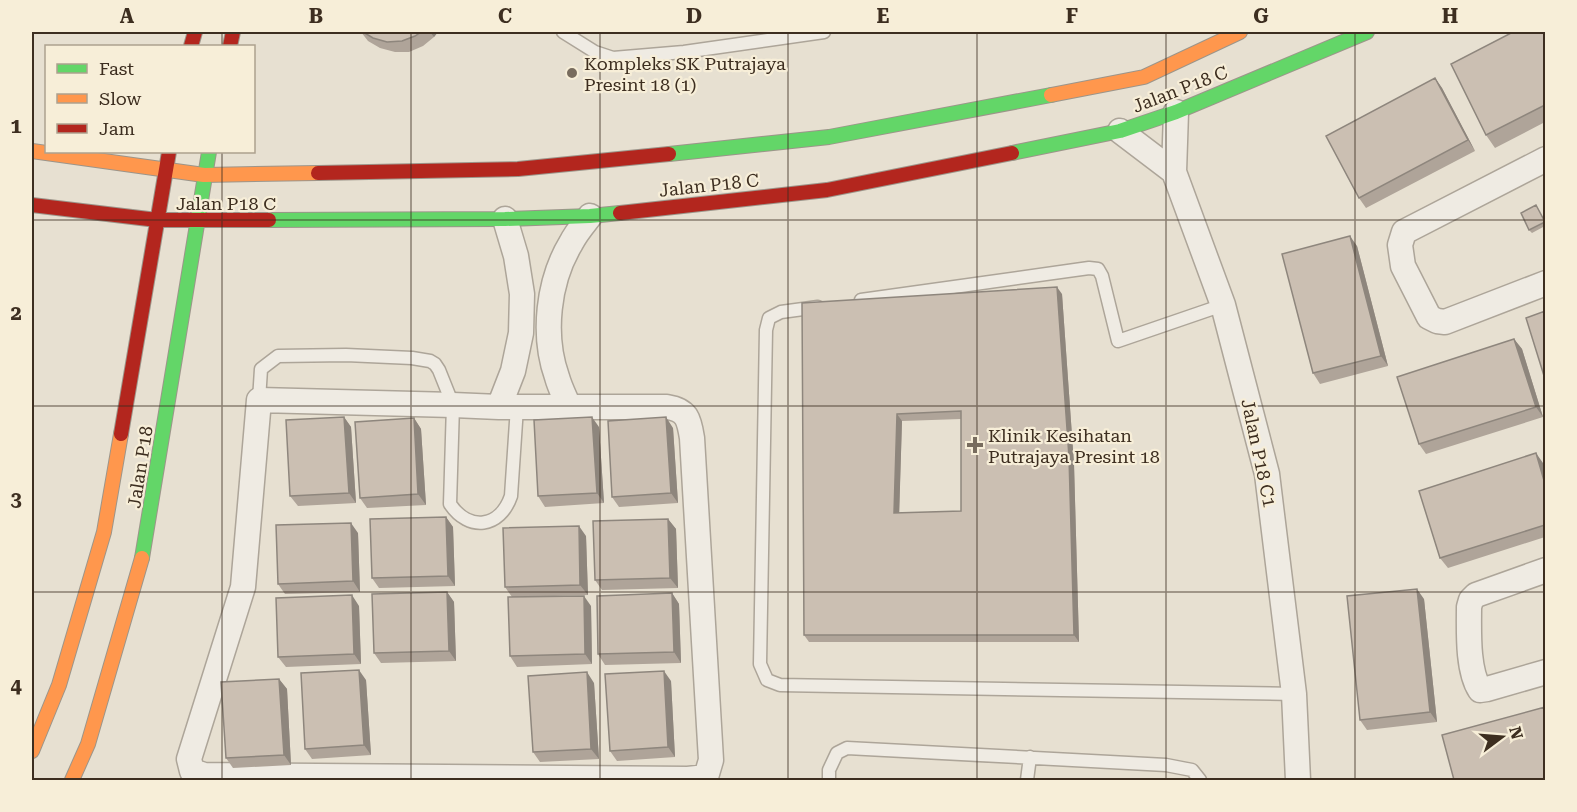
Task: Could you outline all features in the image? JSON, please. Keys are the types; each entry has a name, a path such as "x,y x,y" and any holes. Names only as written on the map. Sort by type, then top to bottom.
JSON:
{"street":[{"name":"Jalan P18 C","path":"46,153 204,175 518,169 829,137 1144,77 1240,32"},
{"name":"Jalan P18 C","path":"32,205 157,220 505,219 590,216 827,190 1120,132 1176,112 1367,32"},
{"name":"Jalan P18 C1","path":"1176,112 1174,172 1223,305 1267,474 1294,694 1298,780"},
{"path":"1120,132 1174,172"},
{"name":"Jalan P18","path":"32,751 59,685 104,532 169,153"},
{"name":"Jalan P18","path":"72,780 88,744 144,552 208,153"},
{"path":"1545,159 1404,232 1400,245 1403,266 1429,316 1437,321 1444,322 1545,283"},
{"path":"569,407 556,376 549,343 549,308 556,275 570,244 590,216"},
{"path":"505,219 516,256 522,294 521,333 508,407"},
{"path":"259,400 569,407 667,406 677,408 686,415 692,438 711,760 706,777 676,779 204,775 192,771 189,759 243,587 259,400"},
{"path":"1545,570 1476,595 1470,600 1469,607 1469,650 1476,684 1480,690 1545,672"}],"lane":[{"path":"563,32 595,52 614,58 684,52 824,32"},
{"path":"852,302 1089,268 1098,269 1102,276 1118,341 1223,305"},
{"path":"829,305 782,312 769,318 766,330 760,664 767,680 780,685 1294,694"},
{"path":"259,400 261,369 278,356 346,355 430,361 439,370 453,405 450,504 462,518 479,523 488,522 503,513 511,496 508,407"},
{"path":"829,780 829,770 837,753 847,748 1166,765 1192,770 1200,780"},
{"path":"1027,780 1030,757"}],"building":[{"path":"363,32 421,32 402,41 387,42"},
{"path":"1513,32 1545,32 1545,105 1486,135 1451,64"},
{"path":"1435,78 1468,140 1359,198 1326,136"},
{"path":"1536,205 1545,222 1529,230 1521,213"},
{"path":"1350,236 1381,356 1313,373 1282,254"},
{"path":"1057,287 1069,457 1074,635 804,635 802,303","holes":["961,411 961,511 894,513 897,414"]},
{"path":"1545,311 1545,379 1526,318"},
{"path":"1514,339 1536,407 1419,444 1397,377"},
{"path":"344,417 349,493 290,496 286,420"},
{"path":"592,417 597,493 538,496 534,420"},
{"path":"666,417 671,493 612,497 608,421"},
{"path":"414,418 418,494 360,498 355,422"},
{"path":"1536,453 1545,484 1545,525 1440,558 1419,491"},
{"path":"446,517 448,576 372,578 370,519"},
{"path":"668,519 670,578 595,580 593,521"},
{"path":"351,523 353,581 278,584 276,525"},
{"path":"579,526 580,585 505,587 503,528"},
{"path":"1417,589 1430,712 1360,720 1347,596"},
{"path":"447,592 449,651 374,653 372,594"},
{"path":"672,593 674,652 598,654 597,596"},
{"path":"352,595 354,654 278,657 276,598"},
{"path":"584,596 585,654 510,656 508,597"},
{"path":"359,670 364,745 305,749 301,673"},
{"path":"664,671 668,747 610,751 605,674"},
{"path":"587,672 591,749 533,752 528,676"},
{"path":"279,679 284,755 226,758 221,682"},
{"path":"1545,707 1545,780 1454,780 1442,735"}],"traffic: fast":[{"path":"1012,153 1120,131 1176,112 1367,32"},
{"path":"669,154 829,137 1051,95"},
{"path":"142,558 209,153"},
{"path":"269,220 505,219 620,213"}],"traffic: slow":[{"path":"1051,95 1144,77 1240,32"},
{"path":"32,151 45,153"},
{"path":"46,153 204,175 318,173"},
{"path":"32,751 59,685 104,532 121,434"},
{"path":"72,780 88,744 142,558"}],"traffic: jam":[{"path":"191,45 195,32"},
{"path":"230,45 233,32"},
{"path":"121,434 169,153"},
{"path":"620,213 827,190 1012,153"},
{"path":"318,173 518,169 669,154"},
{"path":"32,205 157,220 269,220"}],"place":[{"name":"Kompleks SK Putrajaya Presint 18 (1)","path":"572,73"},
{"name":"Klinik Kesihatan Putrajaya Presint 18","path":"975,445"}]}
